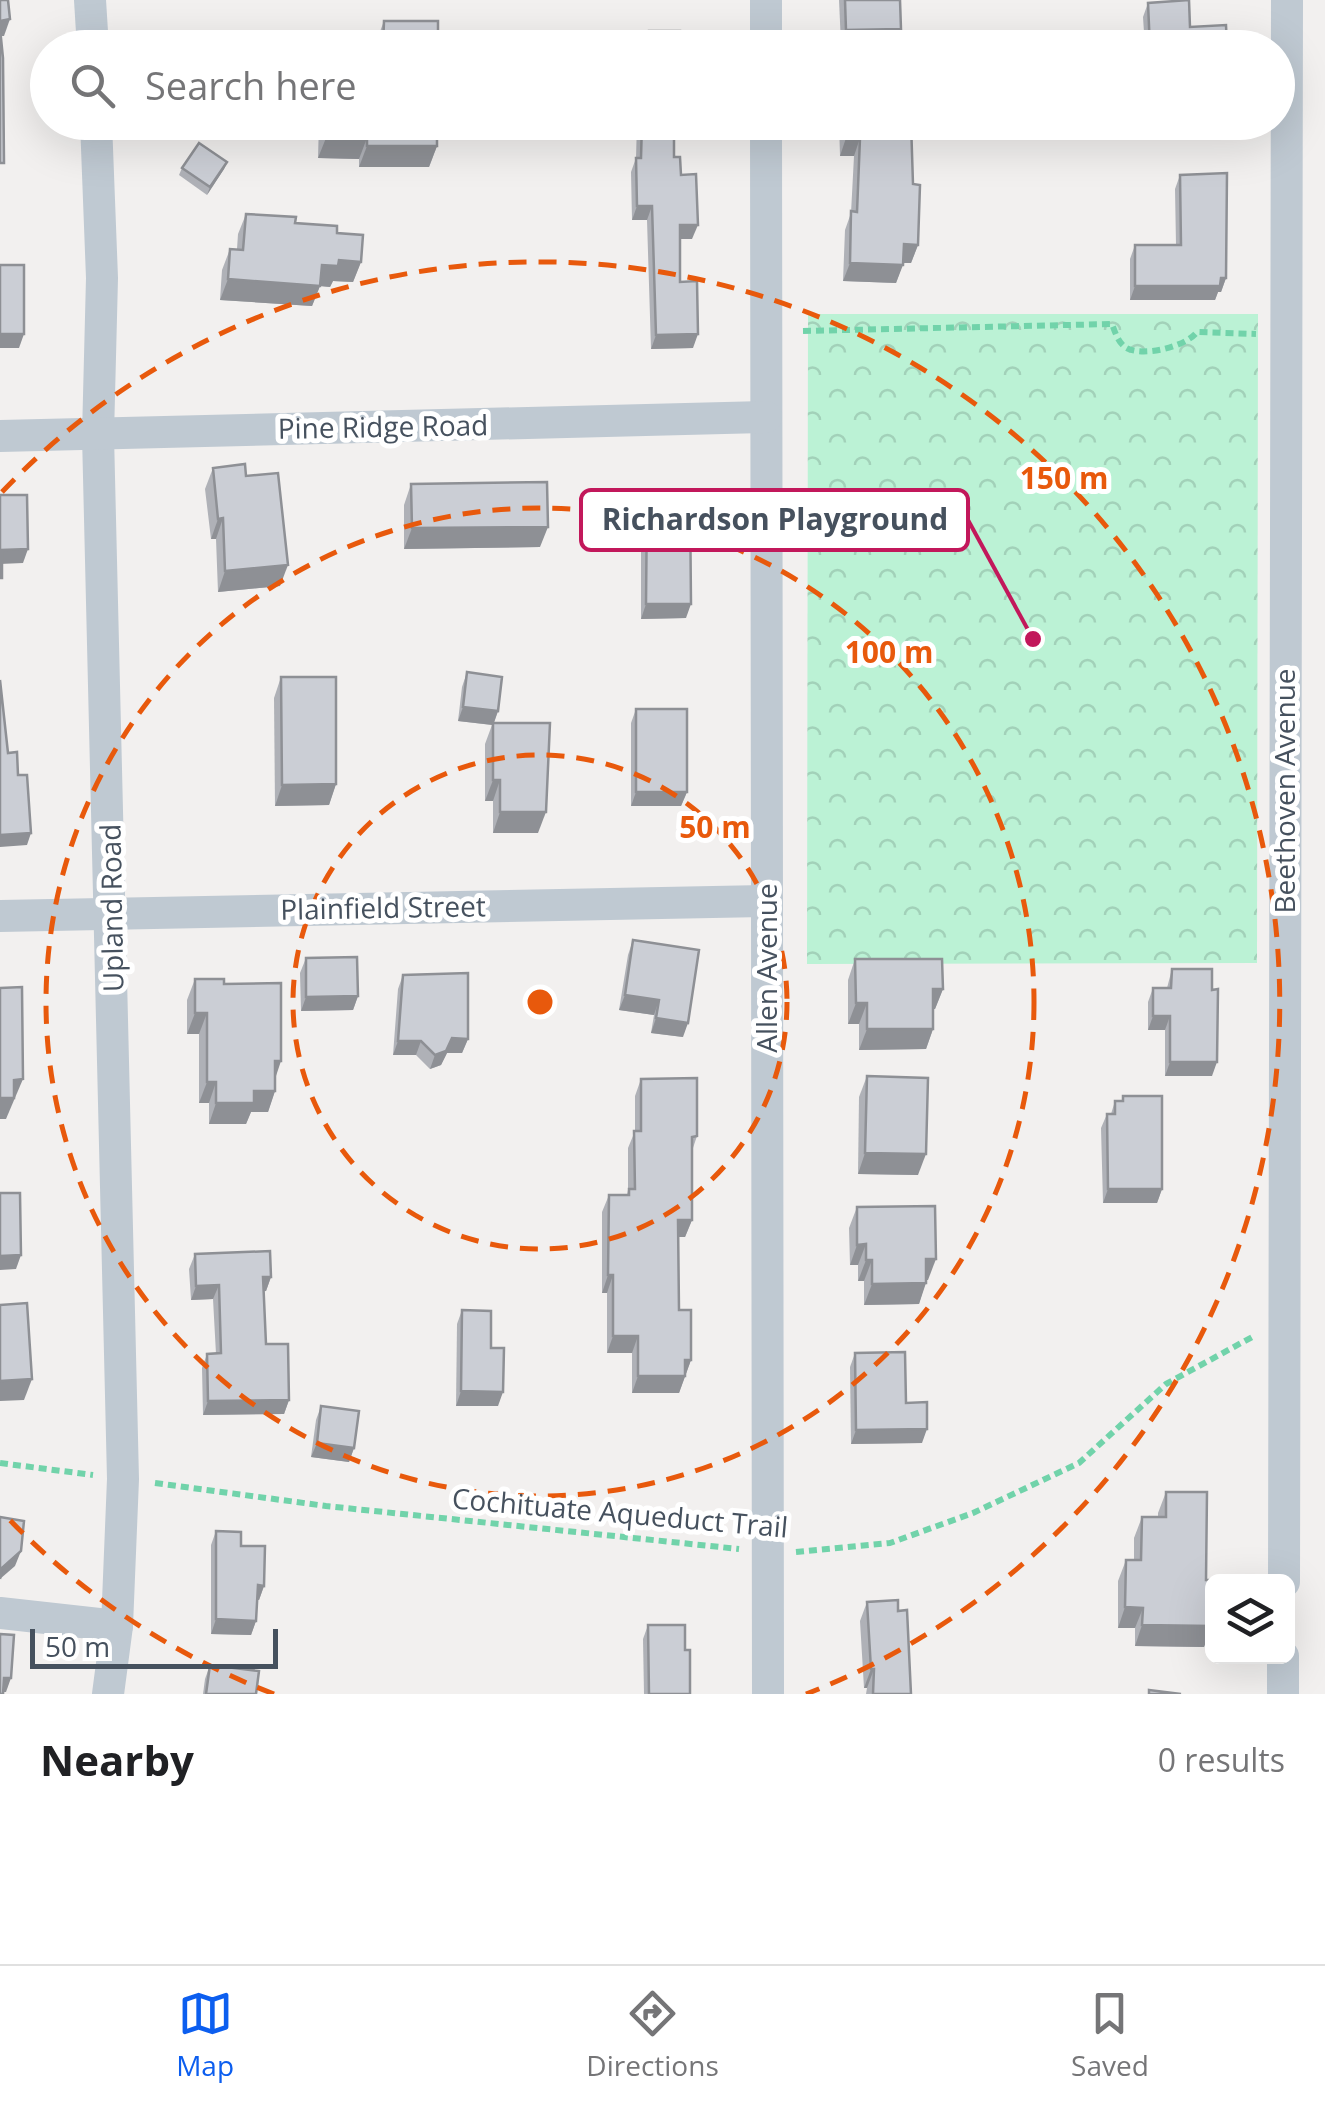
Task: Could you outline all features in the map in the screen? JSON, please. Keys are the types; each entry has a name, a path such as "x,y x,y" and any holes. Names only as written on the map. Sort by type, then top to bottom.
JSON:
{"street":[{"path":"90,0 92,30"},
{"path":"766,0 766,30"},
{"name":"Beethoven Avenue","path":"1287,0 1287,30"},
{"name":"Upland Road","path":"97,140 102,278 98,434 123,1479 117,1626 108,1694"},
{"name":"Allen Avenue","path":"766,140 768,1694"},
{"name":"Beethoven Avenue","path":"1284,1574 1287,140"},
{"name":"Pine Ridge Road","path":"0,436 766,417"},
{"name":"Plainfield Street","path":"0,916 767,901"},
{"path":"0,1613 117,1626"},
{"path":"1283,1664 1283,1694"}],"path":[{"path":"803,332 1112,324 1122,346 1132,350 1167,349 1191,340 1196,332 1263,335"},
{"name":"Cochituate Aqueduct Trail","path":"0,1463 698,1547 802,1552 890,1543 973,1513 1079,1463 1166,1384 1285,1318"}],"green space":[{"path":"808,314 1258,314 1257,963 807,964"}],"building":[{"path":"0,0 8,0 10,19 0,21"},
{"path":"845,0 900,0 901,29 846,30"},
{"path":"1189,0 1190,27 1226,25 1226,30 1149,30 1148,3"},
{"path":"384,21 438,21 438,30 384,30"},
{"path":"0,28 3,58 4,163 0,163"},
{"path":"367,140 437,140 437,146 367,146"},
{"path":"642,140 674,140 674,157 680,157 681,175 696,174 698,225 680,225 680,282 697,281 698,334 656,335 652,206 637,206 636,158 641,158"},
{"path":"860,140 912,140 913,184 920,185 918,245 904,244 903,265 850,263 851,211 857,212"},
{"path":"199,143 227,162 210,187 182,168"},
{"path":"1227,173 1226,278 1221,278 1220,286 1135,286 1135,245 1181,245 1180,175"},
{"path":"246,214 296,217 295,223 337,226 337,233 363,235 361,262 339,260 338,266 322,265 320,286 228,279 230,249 243,250"},
{"path":"0,265 24,265 24,334 0,334"},
{"path":"245,464 246,476 278,473 288,565 225,571 223,518 218,519 213,468"},
{"path":"547,482 548,527 412,528 411,484"},
{"path":"0,495 27,495 28,549 2,550 2,578 0,578"},
{"path":"690,497 691,604 646,604 647,500"},
{"path":"467,672 502,677 498,711 463,707"},
{"path":"281,677 336,677 336,784 282,785"},
{"path":"0,680 8,753 17,752 18,775 27,775 31,833 0,835"},
{"path":"636,709 687,709 687,792 636,792"},
{"path":"493,723 550,723 546,812 500,812 500,780 493,780"},
{"path":"633,940 699,950 688,1023 656,1018 659,1000 625,995"},
{"path":"357,957 358,996 306,997 306,958"},
{"path":"855,959 942,959 943,989 933,989 933,1029 867,1029 867,1003 856,1003"},
{"path":"1172,969 1212,969 1212,990 1218,989 1217,1062 1170,1062 1170,1016 1153,1016 1153,988 1171,988"},
{"path":"468,973 468,1039 452,1038 446,1051 435,1055 421,1041 398,1041 403,975"},
{"path":"195,979 224,979 224,984 281,983 281,1061 275,1061 275,1091 254,1091 254,1103 216,1103 216,1082 207,1082 207,1013 195,1013"},
{"path":"22,987 23,1079 14,1080 14,1098 0,1098 0,988"},
{"path":"867,1076 928,1078 926,1154 865,1153"},
{"path":"697,1078 692,1220 678,1220 679,1310 691,1310 691,1360 685,1360 685,1376 638,1376 638,1336 613,1336 613,1275 608,1275 609,1195 629,1195 629,1189 635,1189 634,1131 641,1131 641,1079"},
{"path":"1123,1096 1162,1096 1162,1189 1108,1189 1107,1114 1115,1114 1115,1101 1123,1101"},
{"path":"0,1193 20,1193 21,1255 0,1256"},
{"path":"935,1206 936,1259 926,1259 926,1283 872,1284 872,1260 866,1260 866,1244 857,1245 857,1207"},
{"path":"270,1251 271,1277 263,1277 266,1344 288,1344 289,1400 208,1401 207,1354 221,1353 219,1285 196,1286 195,1254"},
{"path":"27,1303 32,1379 0,1381 0,1305"},
{"path":"462,1310 491,1311 491,1348 504,1348 503,1392 461,1391"},
{"path":"905,1352 906,1403 927,1402 927,1429 856,1430 855,1353"},
{"path":"321,1406 359,1411 354,1448 317,1443"},
{"path":"1166,1492 1207,1492 1205,1626 1142,1625 1143,1608 1125,1607 1126,1560 1141,1560 1142,1517 1166,1517"},
{"path":"0,1517 24,1521 21,1551 2,1568 0,1579"},
{"path":"216,1531 241,1532 241,1546 265,1546 264,1586 258,1585 256,1621 216,1619"},
{"path":"898,1600 898,1611 907,1610 911,1694 873,1694 867,1602"},
{"path":"648,1625 685,1625 685,1650 690,1650 690,1694 649,1694"},
{"path":"0,1634 14,1635 11,1678 4,1678 3,1694 0,1694"},
{"path":"210,1665 259,1671 256,1694 206,1694"},
{"path":"1149,1690 1181,1694 1149,1694"}],"place":[{"name":"Richardson Playground","path":"1033,639"}]}
